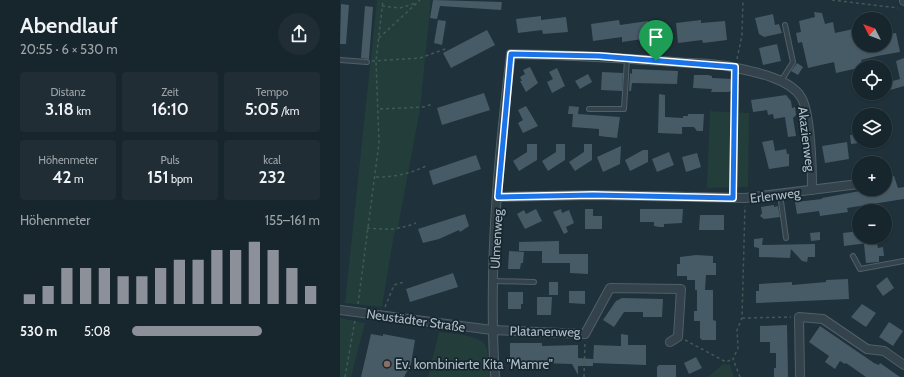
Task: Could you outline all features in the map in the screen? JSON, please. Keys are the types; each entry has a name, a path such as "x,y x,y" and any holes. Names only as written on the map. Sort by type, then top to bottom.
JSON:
{"street":[{"name":"Akazienweg","path":"511,54 627,58 735,67 782,81 794,88 801,97 806,113 812,171 812,190"},
{"name":"Ulmenweg","path":"495,377 492,330 498,197 511,54"},
{"name":"Erlenweg","path":"498,197 593,195 745,198 852,185"},
{"name":"Platanenweg","path":"492,330 585,334 610,288 681,289 678,337"},
{"name":"Neustädter Straße","path":"340,310 492,330"},
{"path":"800,377 799,317 823,319 867,349 884,351 904,365"},
{"path":"670,342 678,337"}],"lane":[{"path":"782,81 794,62 785,25"},
{"path":"589,108 624,109 627,58"},
{"path":"340,60 366,62"},
{"path":"780,194 786,238"},
{"path":"853,256 860,269 904,261"},
{"path":"494,281 534,282"}],"path":[{"path":"345,377 357,312 367,228 376,177 379,143 379,110 376,61 383,0"},
{"path":"379,38 420,0"},
{"path":"733,198 735,67 742,35 743,0"},
{"path":"832,0 904,8"},
{"path":"382,6 400,8 417,2"},
{"path":"376,61 420,58 448,48"},
{"path":"379,110 423,107 433,104"},
{"path":"376,177 392,177 410,174 426,166"},
{"path":"678,337 726,362 733,359 738,348 737,330 742,318 745,198"},
{"path":"367,228 384,230 401,229 416,224"},
{"path":"382,316 394,286 404,282"},
{"path":"742,318 799,317"},
{"path":"584,377 585,334"},
{"path":"733,359 740,377"}],"green space":[{"path":"377,0 431,0 420,109 398,227 394,234 382,307 345,303"},
{"path":"710,111 749,113 748,187 707,188"},
{"path":"340,318 365,323 351,377 340,377"},
{"path":"439,332 472,337 483,342 488,352 489,377 428,377"},
{"path":"723,364 730,365 734,377 708,377"}],"building":[{"path":"433,0 502,2 501,10 440,6 437,19 430,18"},
{"path":"341,4 349,5 346,44 340,44"},
{"path":"365,6 373,7 369,59 361,58"},
{"path":"814,12 822,13 825,24 833,22 835,33 852,29 852,52 892,52 892,34 896,33 900,52 861,60 852,60 852,69 836,73 834,62 808,68 802,42 798,43 796,33 801,32 799,21 815,17"},
{"path":"773,14 775,25 779,24 782,33 764,37 759,34 755,18"},
{"path":"541,16 541,20 566,17 568,32 543,34 542,30 518,33 516,19"},
{"path":"438,20 446,21 442,45 434,43"},
{"path":"619,20 620,25 648,21 650,38 622,42 622,37 593,41 591,24"},
{"path":"701,20 701,23 725,21 727,40 703,43 702,40 678,43 676,23"},
{"path":"487,30 495,45 451,68 443,53"},
{"path":"777,44 781,61 763,65 759,48"},
{"path":"904,58 904,86 892,90 892,81 900,79 896,61"},
{"path":"797,63 803,67 798,75 791,71"},
{"path":"530,67 538,83 526,92 520,81 522,81 520,77 525,74 523,70"},
{"path":"557,68 565,86 552,93 547,82 553,79 549,72"},
{"path":"632,69 678,71 677,84 632,83 631,91 629,91 630,73 632,74"},
{"path":"602,72 623,73 622,91 601,90"},
{"path":"588,74 592,82 580,89 575,81"},
{"path":"694,75 708,75 712,76 712,78 732,79 731,87 733,89 729,92 711,92 712,89 693,88"},
{"path":"484,93 490,110 442,125 437,108"},
{"path":"659,94 665,95 665,117 683,118 683,116 688,116 688,114 704,114 703,131 697,131 694,127 682,127 682,134 658,133"},
{"path":"786,95 791,101 792,108 795,107 796,115 793,118 796,136 788,137 785,117 774,119 773,114 768,115 767,110 753,112 751,100"},
{"path":"526,106 538,126 523,133 518,123 523,120 518,110"},
{"path":"569,106 579,107 578,114 620,117 617,138 599,136 599,129 572,127 573,114 568,114"},
{"path":"850,135 852,135 852,144 851,144"},
{"path":"773,140 775,151 786,149 787,154 789,154 789,166 769,169 762,142"},
{"path":"847,142 849,159 825,163 822,146"},
{"path":"527,144 537,144 537,160 519,171 513,161 527,152"},
{"path":"556,144 565,144 565,160 548,171 542,161 556,152"},
{"path":"584,144 592,144 592,160 575,171 569,162 584,152"},
{"path":"621,146 620,164 603,172 597,157"},
{"path":"643,150 648,150 648,162 630,171 625,160"},
{"path":"669,152 674,165 657,172 652,159"},
{"path":"697,153 701,167 686,172 682,157"},
{"path":"476,155 481,169 433,185 429,171"},
{"path":"892,176 894,176 898,188 904,187 904,199 872,204 852,204 852,207 847,208 848,212 820,216 819,211 797,214 795,202 822,199 852,192 852,196 892,196"},
{"path":"774,205 774,207 778,206 780,217 764,219 760,216 762,213 761,207"},
{"path":"536,209 542,221 525,229 517,214 524,210 526,214"},
{"path":"561,209 562,213 569,210 574,223 566,227 568,232 564,234 553,212"},
{"path":"585,209 593,209 593,216 602,216 602,229 585,229"},
{"path":"640,209 683,209 682,223 664,224 664,227 659,227 654,226 654,222 640,222"},
{"path":"465,214 469,226 460,232 459,230 439,239 423,243 418,229"},
{"path":"700,215 724,215 724,230 699,230"},
{"path":"820,232 820,240 811,241 810,233"},
{"path":"852,232 852,244 860,244 844,246 843,233"},
{"path":"763,238 762,245 815,244 815,257 808,257 807,262 802,261 791,249 790,258 759,257 759,248 754,247 754,239"},
{"path":"559,241 559,254 588,254 588,274 570,273 570,263 542,263 542,251 519,251 519,242"},
{"path":"864,244 877,244 878,248 883,247 884,256 879,256 879,262 866,263"},
{"path":"509,251 524,252 523,263 521,263 520,269 508,269"},
{"path":"696,255 713,256 713,263 716,263 716,275 706,275 705,290 713,290 713,320 716,321 716,340 702,340 700,338 700,321 694,321 694,311 697,311 697,290 695,290 695,280 687,280 687,276 677,276 677,264 680,264 680,257"},
{"path":"453,273 458,287 410,302 406,289"},
{"path":"887,277 894,288 883,296 876,286"},
{"path":"848,279 849,299 756,303 756,291 759,291 759,284 792,282 792,285 826,282 826,280"},
{"path":"549,282 558,282 558,295 549,295"},
{"path":"569,291 585,291 585,304 569,303"},
{"path":"508,292 523,292 523,304 521,304 521,309 508,309"},
{"path":"537,297 552,297 551,315 537,315"},
{"path":"622,298 663,299 662,317 643,317 643,312 624,312 614,327 603,320 616,301"},
{"path":"862,304 876,313 866,327 851,317"},
{"path":"889,322 903,331 893,346 879,337"},
{"path":"787,325 788,377 774,377 774,368 776,368 776,353 770,353 770,342 760,342 760,326"},
{"path":"820,326 874,363 879,365 880,363 900,377 866,377 846,363 845,364 840,361 835,369 825,362 829,356 809,342"},
{"path":"371,334 383,336 383,334 415,340 411,364 404,377 361,377"},
{"path":"621,334 628,335 628,345 646,345 646,365 593,363 594,345 621,346"},
{"path":"510,343 542,343 542,346 578,345 578,358 593,359 593,366 578,366 578,375 572,364 542,363 532,366 524,366 524,362 510,360"},
{"path":"696,357 702,368 689,374 684,363"},
{"path":"659,365 676,365 676,377 657,377 657,367"}],"place":[{"name":"Ev. kombinierte Kita \"Mamre\"","path":"387,364"}],"route":[{"path":"511,54 599,56 656,61 735,67 733,198 593,195 498,197 501,148 511,54"}]}
